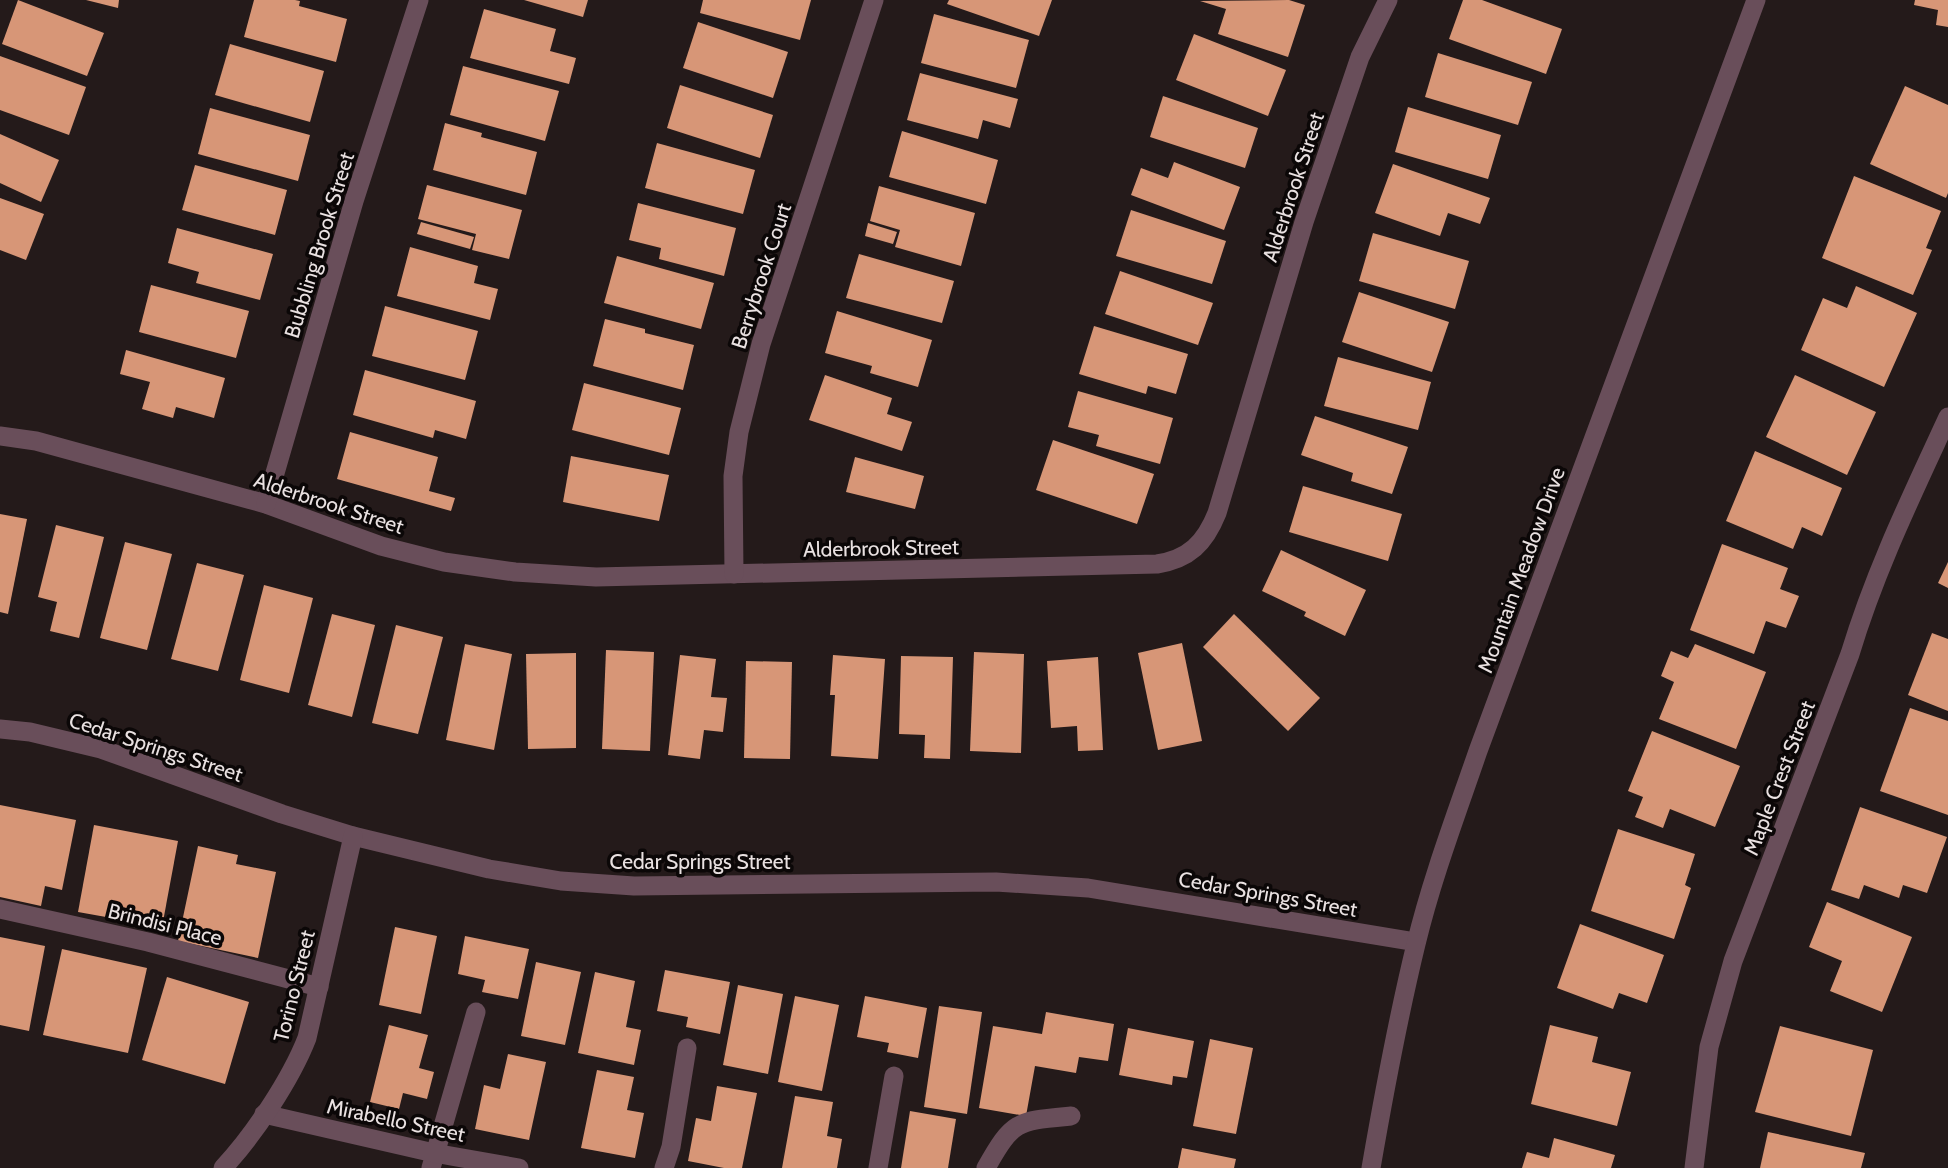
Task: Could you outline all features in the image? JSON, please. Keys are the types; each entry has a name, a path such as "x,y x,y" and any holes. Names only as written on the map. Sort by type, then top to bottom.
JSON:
{"street":[{"name":"Bubbling Brook Street","path":"266,504 354,201 419,0"},
{"name":"Berrybrook Court","path":"734,574 733,476 739,432 761,344 874,0"},
{"name":"Alderbrook Street","path":"0,436 36,441 266,504 382,545 444,562 515,572 596,577 1157,564 1173,561 1193,551 1212,526 1217,513 1304,222 1360,57 1388,0"},
{"name":"Mountain Meadow Drive","path":"1371,1168 1393,1044 1416,942 1436,873 1478,751 1756,0"},
{"name":"Maple Crest Street","path":"1694,1168 1709,1047 1733,961 1891,540 1948,417"},
{"name":"Cedar Springs Street","path":"0,729 101,749 282,814 353,836 489,869 561,881 634,886 996,882 1088,888 1416,942"},
{"name":"Torino Street","path":"223,1168 252,1134 298,1059 307,1038 353,836"},
{"name":"Brindisi Place","path":"0,909 148,942 319,987"},
{"path":"433,1161 476,1012"},
{"path":"664,1168 671,1147 687,1048"},
{"path":"878,1168 894,1076"},
{"name":"Mirabello Street","path":"264,1114 433,1161 519,1168"},
{"path":"986,1168 1005,1136 1018,1125 1034,1119 1071,1116"}],"building":[{"path":"18,0 104,33 87,76 2,44"},
{"path":"86,0 119,0 118,8"},
{"path":"254,0 300,1 299,6 347,19 336,62 244,37"},
{"path":"524,0 588,0 583,17"},
{"path":"703,0 811,0 800,40 700,13"},
{"path":"949,0 1052,0 1039,36 947,4"},
{"path":"1289,0 1305,5 1288,57 1218,34 1226,9 1200,1"},
{"path":"1463,0 1482,0 1562,29 1546,74 1449,39"},
{"path":"1915,0 1948,0 1948,27 1936,25 1938,10 1914,5"},
{"path":"484,9 556,29 550,51 576,58 569,84 470,58"},
{"path":"934,14 1029,40 1016,88 921,63"},
{"path":"698,22 788,52 773,98 683,68"},
{"path":"1194,34 1286,70 1268,116 1176,80"},
{"path":"230,44 324,71 310,122 215,95"},
{"path":"1438,53 1532,82 1518,125 1425,97"},
{"path":"0,56 86,87 69,135 0,110"},
{"path":"463,66 559,91 545,141 450,115"},
{"path":"920,73 1018,99 1010,128 983,120 978,139 907,120"},
{"path":"680,85 773,115 760,158 667,128"},
{"path":"1905,86 1948,105 1946,198 1870,164"},
{"path":"1163,96 1258,128 1245,168 1150,137"},
{"path":"1408,107 1501,135 1488,179 1395,152"},
{"path":"210,108 310,135 298,181 198,154"},
{"path":"445,123 482,133 481,137 537,152 526,195 433,170"},
{"path":"902,131 998,160 986,204 889,177"},
{"path":"0,134 59,160 41,202 0,183"},
{"path":"657,143 755,170 743,214 645,188"},
{"path":"1174,162 1240,187 1224,230 1131,195 1141,168 1168,178"},
{"path":"1393,164 1490,198 1480,224 1448,213 1440,236 1375,213"},
{"path":"195,165 287,190 275,235 182,210"},
{"path":"1854,176 1941,211 1926,248 1932,250 1913,295 1822,258"},
{"path":"427,185 522,210 509,259 472,250 476,234 418,219"},
{"path":"879,186 975,213 961,266 895,247 900,230 870,221"},
{"path":"0,198 44,214 26,260 0,250"},
{"path":"638,203 736,228 724,276 659,259 661,248 629,240"},
{"path":"1131,210 1226,241 1212,284 1116,256"},
{"path":"421,222 474,237 470,249 417,234"},
{"path":"868,223 897,232 893,244 865,236"},
{"path":"177,228 273,254 260,300 196,283 199,272 168,263"},
{"path":"1373,233 1469,261 1455,309 1359,281"},
{"path":"410,247 478,266 474,283 498,289 490,320 397,296"},
{"path":"859,254 954,281 942,323 846,298"},
{"path":"617,256 714,283 701,329 604,303"},
{"path":"1120,271 1213,303 1198,345 1105,314"},
{"path":"151,285 249,311 236,358 139,332"},
{"path":"1856,286 1917,313 1884,387 1801,350 1823,298 1847,308"},
{"path":"1359,292 1449,322 1432,372 1342,342"},
{"path":"385,306 478,331 465,380 372,356"},
{"path":"837,311 932,340 918,387 870,373 872,366 825,353"},
{"path":"605,319 645,329 645,333 694,345 683,390 593,366"},
{"path":"1094,326 1188,354 1176,394 1148,386 1146,394 1079,374"},
{"path":"126,350 225,378 214,418 176,407 173,418 142,409 150,382 120,374"},
{"path":"1338,357 1431,382 1418,430 1324,406"},
{"path":"365,370 476,401 466,439 435,430 433,438 353,415"},
{"path":"825,375 892,398 887,414 912,422 902,451 809,420"},
{"path":"1795,375 1876,412 1847,475 1766,437"},
{"path":"584,383 681,408 669,455 572,430"},
{"path":"1078,391 1173,418 1160,464 1096,446 1099,435 1068,427"},
{"path":"1315,416 1408,447 1392,494 1351,481 1353,473 1301,455"},
{"path":"350,432 438,457 429,491 455,498 451,511 337,479"},
{"path":"1053,440 1154,474 1137,524 1036,490"},
{"path":"1755,451 1842,488 1822,536 1802,527 1793,549 1726,521"},
{"path":"571,456 669,475 659,521 563,502"},
{"path":"855,457 924,476 915,509 846,492"},
{"path":"1303,486 1402,514 1388,561 1289,532"},
{"path":"0,514 27,519 8,614 0,612"},
{"path":"56,525 104,537 79,638 50,631 57,602 38,597"},
{"path":"125,542 172,554 147,650 100,638"},
{"path":"1722,544 1788,568 1780,589 1799,596 1786,628 1766,621 1754,654 1690,630"},
{"path":"1281,550 1366,590 1345,636 1304,616 1306,612 1262,591"},
{"path":"1948,562 1948,588 1938,583"},
{"path":"197,563 244,575 218,671 171,659"},
{"path":"264,585 313,598 289,693 240,680"},
{"path":"332,614 375,625 352,717 308,705"},
{"path":"1234,614 1320,698 1288,731 1203,647"},
{"path":"396,625 443,637 418,734 372,723"},
{"path":"1932,633 1948,639 1948,711 1908,695"},
{"path":"1182,643 1202,741 1158,750 1138,653"},
{"path":"465,644 512,654 494,750 446,740"},
{"path":"1695,644 1766,672 1736,749 1659,719 1674,682 1661,676 1671,651 1688,658"},
{"path":"606,650 654,652 650,751 602,749"},
{"path":"974,652 1024,654 1021,753 970,751"},
{"path":"576,653 576,748 528,749 526,654"},
{"path":"680,655 716,659 711,697 727,698 723,732 704,730 700,759 668,755"},
{"path":"833,655 885,659 878,759 831,756 835,695 830,695"},
{"path":"901,656 953,657 950,759 924,758 925,735 899,734"},
{"path":"1098,657 1103,750 1078,751 1077,726 1051,728 1047,661"},
{"path":"746,661 792,662 790,759 744,758"},
{"path":"1910,708 1948,721 1948,815 1880,791"},
{"path":"1652,731 1740,766 1715,827 1670,809 1663,828 1635,817 1643,797 1628,791"},
{"path":"0,805 76,820 62,890 45,886 41,906 0,897"},
{"path":"1860,807 1947,837 1927,893 1903,885 1899,898 1864,885 1859,899 1831,890"},
{"path":"94,825 178,841 162,927 78,912"},
{"path":"1618,829 1695,854 1685,885 1691,888 1674,939 1591,911"},
{"path":"198,846 238,855 236,864 276,872 258,958 178,941"},
{"path":"1827,902 1912,937 1882,1012 1830,991 1842,961 1809,947"},
{"path":"1580,924 1664,955 1647,1003 1619,993 1613,1009 1557,988"},
{"path":"395,927 437,936 421,1014 379,1005"},
{"path":"465,936 529,949 518,999 482,992 485,980 458,974"},
{"path":"0,937 45,946 29,1031 0,1025"},
{"path":"62,949 147,968 128,1053 43,1035"},
{"path":"536,962 581,972 565,1045 521,1036"},
{"path":"665,970 730,982 720,1034 686,1027 688,1017 657,1011"},
{"path":"595,972 635,981 626,1027 641,1030 634,1065 578,1053"},
{"path":"167,977 249,1002 225,1084 142,1060"},
{"path":"738,985 783,994 768,1074 723,1065"},
{"path":"795,996 839,1005 822,1091 778,1082"},
{"path":"865,996 927,1008 918,1058 887,1052 889,1043 857,1037"},
{"path":"939,1006 982,1012 967,1114 924,1107"},
{"path":"1046,1012 1114,1024 1108,1061 1079,1057 1076,1073 1035,1066 1026,1116 979,1108 993,1026 1042,1034"},
{"path":"389,1025 428,1035 419,1068 434,1072 427,1099 403,1093 399,1109 370,1102"},
{"path":"1550,1025 1598,1037 1592,1062 1631,1072 1617,1126 1531,1104"},
{"path":"1780,1026 1873,1050 1851,1136 1755,1112"},
{"path":"1128,1028 1194,1041 1187,1078 1173,1076 1172,1085 1119,1075"},
{"path":"1210,1039 1253,1048 1236,1134 1193,1126"},
{"path":"508,1054 546,1062 529,1140 475,1129 484,1085 500,1089"},
{"path":"597,1070 634,1077 627,1110 644,1113 635,1158 581,1148"},
{"path":"717,1086 757,1093 742,1168 724,1168 688,1161 696,1118 711,1121"},
{"path":"795,1096 833,1102 827,1136 842,1139 837,1168 782,1168"},
{"path":"910,1111 956,1119 948,1168 901,1168"},
{"path":"1768,1132 1865,1153 1861,1168 1760,1168"},
{"path":"1554,1138 1615,1155 1611,1168 1522,1168 1527,1152 1549,1158"},
{"path":"1182,1148 1236,1159 1234,1168 1178,1168"}]}
